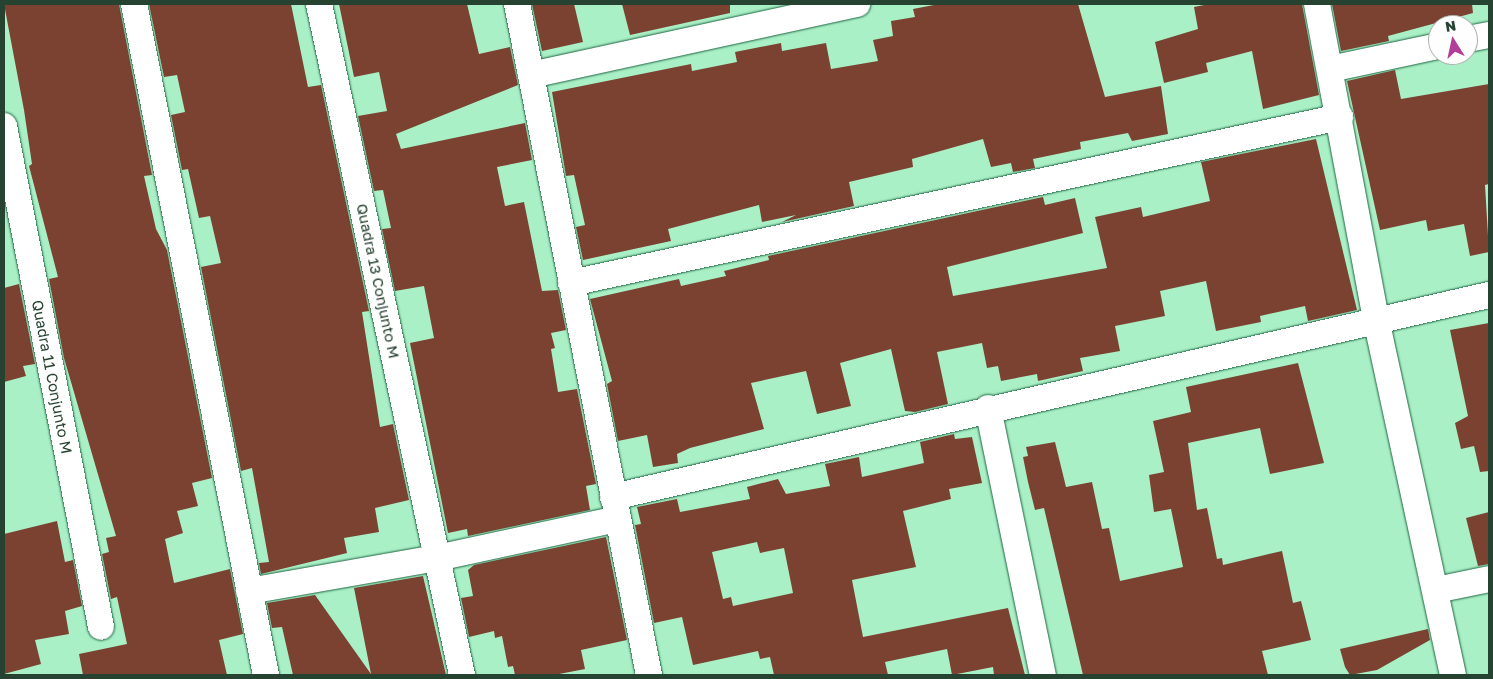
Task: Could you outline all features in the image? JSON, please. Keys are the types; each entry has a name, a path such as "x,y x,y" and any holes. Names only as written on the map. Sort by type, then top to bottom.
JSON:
{"street":[{"path":"134,4 266,675"},
{"name":"Quadra 13 Conjunto M","path":"319,4 462,675"},
{"path":"517,4 649,675"},
{"path":"531,75 858,4"},
{"path":"1317,4 1340,117 1376,319 1453,675"},
{"path":"1330,68 1428,48"},
{"path":"571,283 1340,117"},
{"name":"Quadra 11 Conjunto M","path":"4,126 101,627"},
{"path":"249,591 437,558 988,408 1489,295"},
{"path":"988,408 1043,675"},
{"path":"1436,590 1489,579"}],"building":[{"path":"4,4 119,4 152,175 144,176 156,229 167,250 212,478 192,483 198,506 177,511 183,533 165,539 174,583 230,569 243,634 219,640 227,675 83,675 79,654 127,644 117,597 111,599 102,554 109,552 106,538 116,536 64,358 49,279 58,277 29,166 32,164 24,110"},
{"path":"149,4 291,4 308,87 321,85 369,311 362,312 380,427 393,424 409,500 375,508 379,532 344,538 347,553 261,574 259,563 269,562 252,468 241,471 201,267 221,263 210,216 199,218 188,169 182,170 171,115 185,112 177,75 164,77"},
{"path":"339,4 467,4 479,54 510,47 518,85 396,134 401,149 525,123 532,160 497,167 505,206 524,202 542,291 558,290 566,330 551,333 555,348 551,349 558,392 577,389 596,484 586,486 590,510 468,536 467,529 448,533 410,343 434,338 424,286 395,291 382,229 391,228 383,190 374,191 358,116 387,111 379,72 354,77"},
{"path":"532,4 574,4 583,42 542,51"},
{"path":"622,4 730,4 730,13 630,35"},
{"path":"939,4 1078,4 1105,97 1161,86 1168,134 1132,141 1128,133 1080,142 1081,149 1033,159 1035,168 1013,172 1011,163 991,167 983,139 912,159 913,167 849,182 854,206 782,222 796,215 762,222 759,205 668,229 671,241 583,260 576,227 585,225 574,175 566,176 552,92 691,64 692,71 737,62 735,52 781,43 782,51 826,43 831,69 878,61 873,40 893,36 891,21 915,17 913,9"},
{"path":"1209,4 1302,4 1319,95 1263,109 1252,51 1206,63 1208,72 1164,83 1155,42 1198,29 1194,7"},
{"path":"1332,4 1472,4 1473,13 1466,15 1428,15 1428,25 1388,36 1389,41 1341,51"},
{"path":"1395,70 1401,99 1489,84 1489,184 1485,185 1489,252 1470,256 1464,224 1428,231 1426,220 1380,230 1347,81"},
{"path":"1316,139 1357,310 1308,321 1305,306 1260,316 1261,322 1216,331 1206,281 1160,291 1165,316 1115,326 1120,351 1080,358 1083,371 1038,381 1037,374 1001,381 998,366 987,368 982,343 937,352 948,404 915,412 905,411 891,349 840,363 851,406 817,414 806,371 751,383 764,429 690,448 677,454 678,463 653,467 647,435 618,441 607,384 612,381 590,299 679,279 681,286 726,276 724,271 769,260 768,256 1043,197 1045,205 1075,198 1083,233 947,267 953,296 1107,268 1095,217 1141,207 1143,217 1210,201 1201,162"},
{"path":"19,284 35,364 23,366 26,376 4,382 4,288"},
{"path":"1489,323 1489,471 1480,472 1474,446 1461,449 1455,423 1468,416 1450,330"},
{"path":"1298,363 1324,463 1270,474 1260,428 1188,443 1197,510 1207,508 1217,559 1222,558 1223,565 1282,551 1293,603 1301,601 1311,640 1262,651 1268,675 1083,675 1044,508 1035,510 1028,482 1023,457 1028,456 1026,447 1055,442 1066,487 1092,482 1102,529 1109,528 1120,581 1183,567 1171,509 1154,512 1149,475 1164,472 1153,421 1191,412 1186,387"},
{"path":"954,434 955,439 972,437 982,483 949,489 951,499 903,511 916,567 852,580 863,637 1008,608 1025,675 994,675 993,667 952,675 947,649 885,662 888,675 774,675 770,657 760,659 758,651 693,665 682,617 654,623 635,525 641,524 637,507 677,499 680,512 750,499 747,487 778,479 786,494 830,486 825,464 859,457 862,477 924,463 920,442","holes":["757,542 760,553 784,548 793,593 733,606 731,597 723,599 712,552"]},
{"path":"1489,512 1489,564 1478,566 1466,518"},
{"path":"57,521 65,562 73,560 82,606 65,611 69,634 35,640 41,664 4,674 4,534"},
{"path":"606,537 627,640 581,650 585,669 554,675 515,675 513,666 508,667 502,636 495,638 494,631 469,637 461,598 473,596 468,570 474,565"},
{"path":"423,576 446,675 293,675 282,627 272,628 267,603 315,595 371,674 354,588"},
{"path":"1428,629 1430,640 1377,670 1350,675 1345,667 1340,649"}]}
